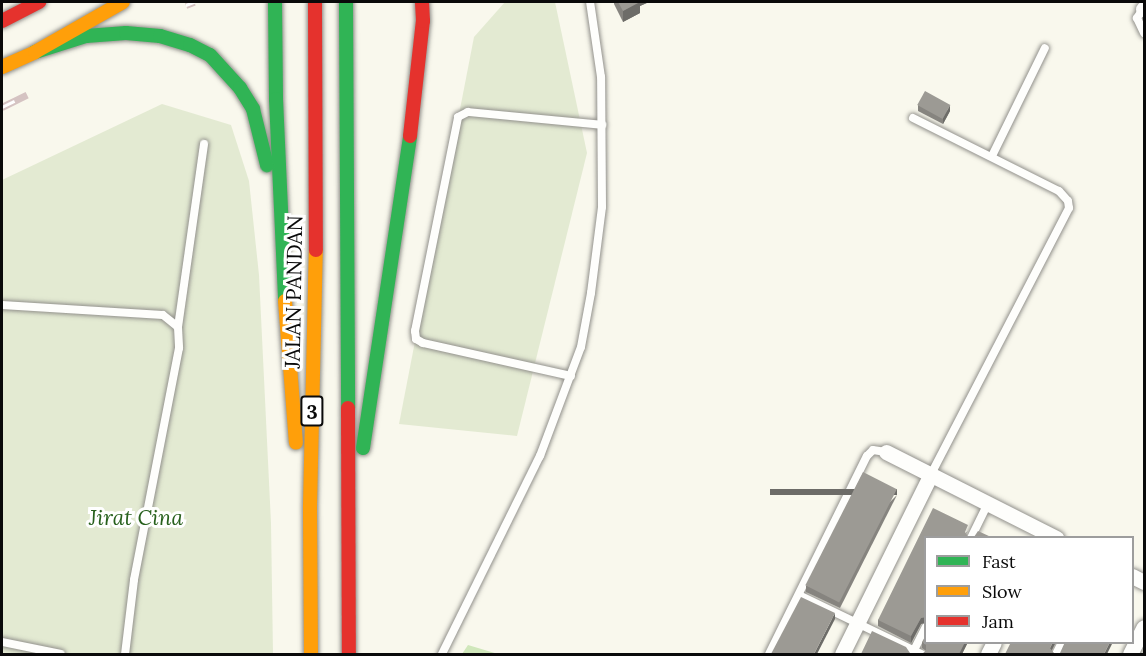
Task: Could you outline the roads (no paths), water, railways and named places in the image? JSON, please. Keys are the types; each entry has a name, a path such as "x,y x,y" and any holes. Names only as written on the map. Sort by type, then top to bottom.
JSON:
{"highway":[{"path":"2,21 39,2"},
{"path":"2,67 35,52 123,2"},
{"path":"275,2 287,341 311,619"},
{"name":"JALAN PANDAN","path":"311,654 310,506 317,203 315,2"},
{"name":"3","path":"346,2 349,654"},
{"path":"350,536 412,117 423,21 422,2"},
{"path":"423,21 429,2"},
{"path":"35,52 86,36 126,33 160,36 190,45 210,55 240,88 253,109 282,226"}],"street":[{"path":"886,452 1050,536"},
{"path":"842,654 931,474"},
{"path":"1130,654 1144,627"}],"lane":[{"path":"442,654 540,456 580,347 591,293 602,207 601,77 590,2"},
{"path":"1144,9 1139,14 1137,22 1144,33"},
{"path":"992,156 1045,48"},
{"path":"571,376 423,344 416,339 415,331 458,117 468,112 602,125"},
{"path":"913,118 1059,191 1068,201 1069,208 931,474"},
{"path":"125,654 134,580 179,348 178,327 204,144"},
{"path":"2,305 163,315 178,327"},
{"path":"770,654 867,456 873,450 886,452"},
{"path":"972,536 988,503"},
{"path":"799,595 916,653 924,632"},
{"path":"2,642 61,654"}],"railway":[{"path":"186,5 194,2"},
{"path":"2,107 27,95"}],"park label":[{"name":"Jirat Cina","path":"136,518"}]}
